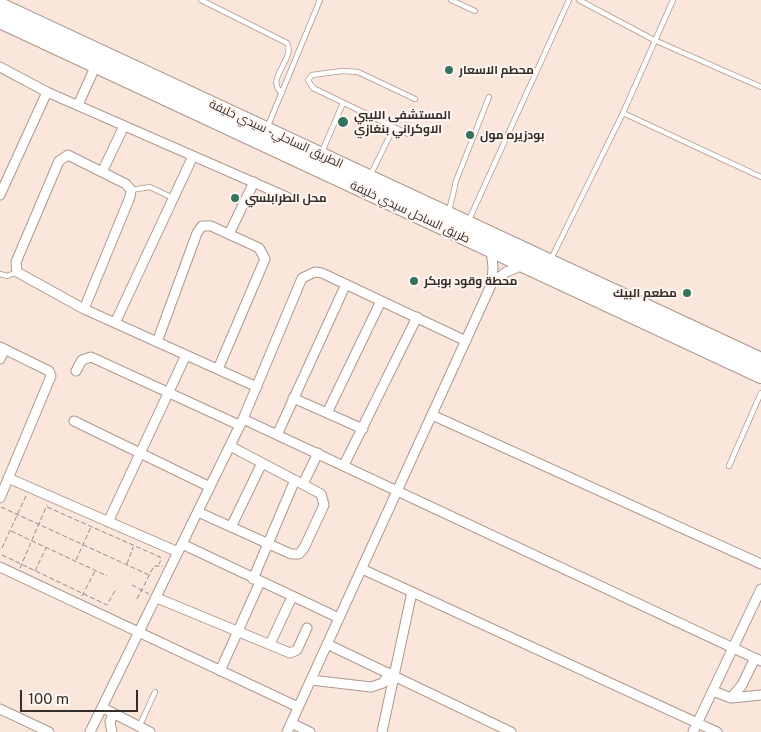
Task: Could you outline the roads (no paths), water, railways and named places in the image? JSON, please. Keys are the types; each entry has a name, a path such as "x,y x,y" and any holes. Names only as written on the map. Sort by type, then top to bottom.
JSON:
{"highway":[{"path":"4,10 61,41"},
{"name":"الطريق الساحلي- سيدي خليفة","path":"61,41 267,130 370,177 467,226 761,361"},
{"name":"طريق الساحل سيدي خليفة","path":"61,41 96,65 761,375"}],"street":[{"path":"78,105 96,65"},
{"path":"0,67 47,92 287,197"},
{"path":"0,195 47,92"},
{"path":"102,172 124,126"},
{"path":"84,309 130,198 131,190 126,184 72,156 61,158 16,262 18,272 84,309 257,386"},
{"path":"115,323 193,156"},
{"path":"228,234 254,182"},
{"path":"157,342 198,229 206,225 228,234 258,248 265,259 218,369"},
{"path":"286,732 492,284 491,250"},
{"path":"492,284 506,272 523,265"},
{"path":"90,732 230,446 302,278 314,272 322,273 466,341"},
{"path":"277,435 346,284"},
{"path":"327,413 381,301"},
{"path":"344,465 416,318"},
{"path":"0,359 2,348 49,370 51,374 1,494"},
{"path":"108,522 186,355"},
{"path":"76,371 82,360 91,357 168,392 277,435 758,660 742,685 730,698"},
{"path":"293,398 362,430"},
{"path":"432,415 761,564"},
{"path":"74,421 210,487"},
{"path":"198,512 268,544 295,554 304,548 325,501 321,494 230,446"},
{"path":"220,671 257,580 268,544 299,482 318,453"},
{"path":"231,527 262,463"},
{"path":"8,478 108,522 180,548 257,580 339,618"},
{"path":"0,567 298,707"},
{"path":"362,568 717,732"},
{"path":"693,732 761,589"},
{"path":"382,732 391,675 412,592"},
{"path":"270,644 292,597"},
{"path":"157,598 290,653 294,652 307,628"},
{"path":"327,644 511,732"},
{"path":"311,680 371,687 383,683 391,675"},
{"path":"713,691 730,698 761,695"},
{"path":"103,708 150,732"},
{"path":"0,709 49,732"},
{"path":"112,732 110,722 113,713"},
{"path":"291,723 310,732"}],"lane":[{"path":"201,0 287,43 289,50 276,82 278,90 282,94"},
{"path":"267,130 320,0"},
{"path":"451,0 475,11"},
{"path":"467,226 569,0"},
{"path":"579,0 654,40 761,87"},
{"path":"549,264 623,113 673,0"},
{"path":"408,134 310,86 310,77 342,71 358,72 415,99"},
{"path":"448,216 456,181 489,97"},
{"path":"321,155 343,103"},
{"path":"623,113 761,177"},
{"path":"370,177 394,127"},
{"path":"131,190 150,187 173,198"},
{"path":"0,274 7,276 18,272"},
{"path":"729,466 761,393"},
{"path":"139,726 155,692"}],"place":[{"name":"محطم الاسعار","path":"449,70"},
{"name":"المستشفى الليبي الاوكراني بنغازي","path":"343,122"},
{"name":"بودزيره مول","path":"470,135"},
{"name":"محل الطرابلسي","path":"235,198"},
{"name":"محطة وقود بوبكر","path":"414,281"},
{"name":"مطعم البيك","path":"687,293"}]}
